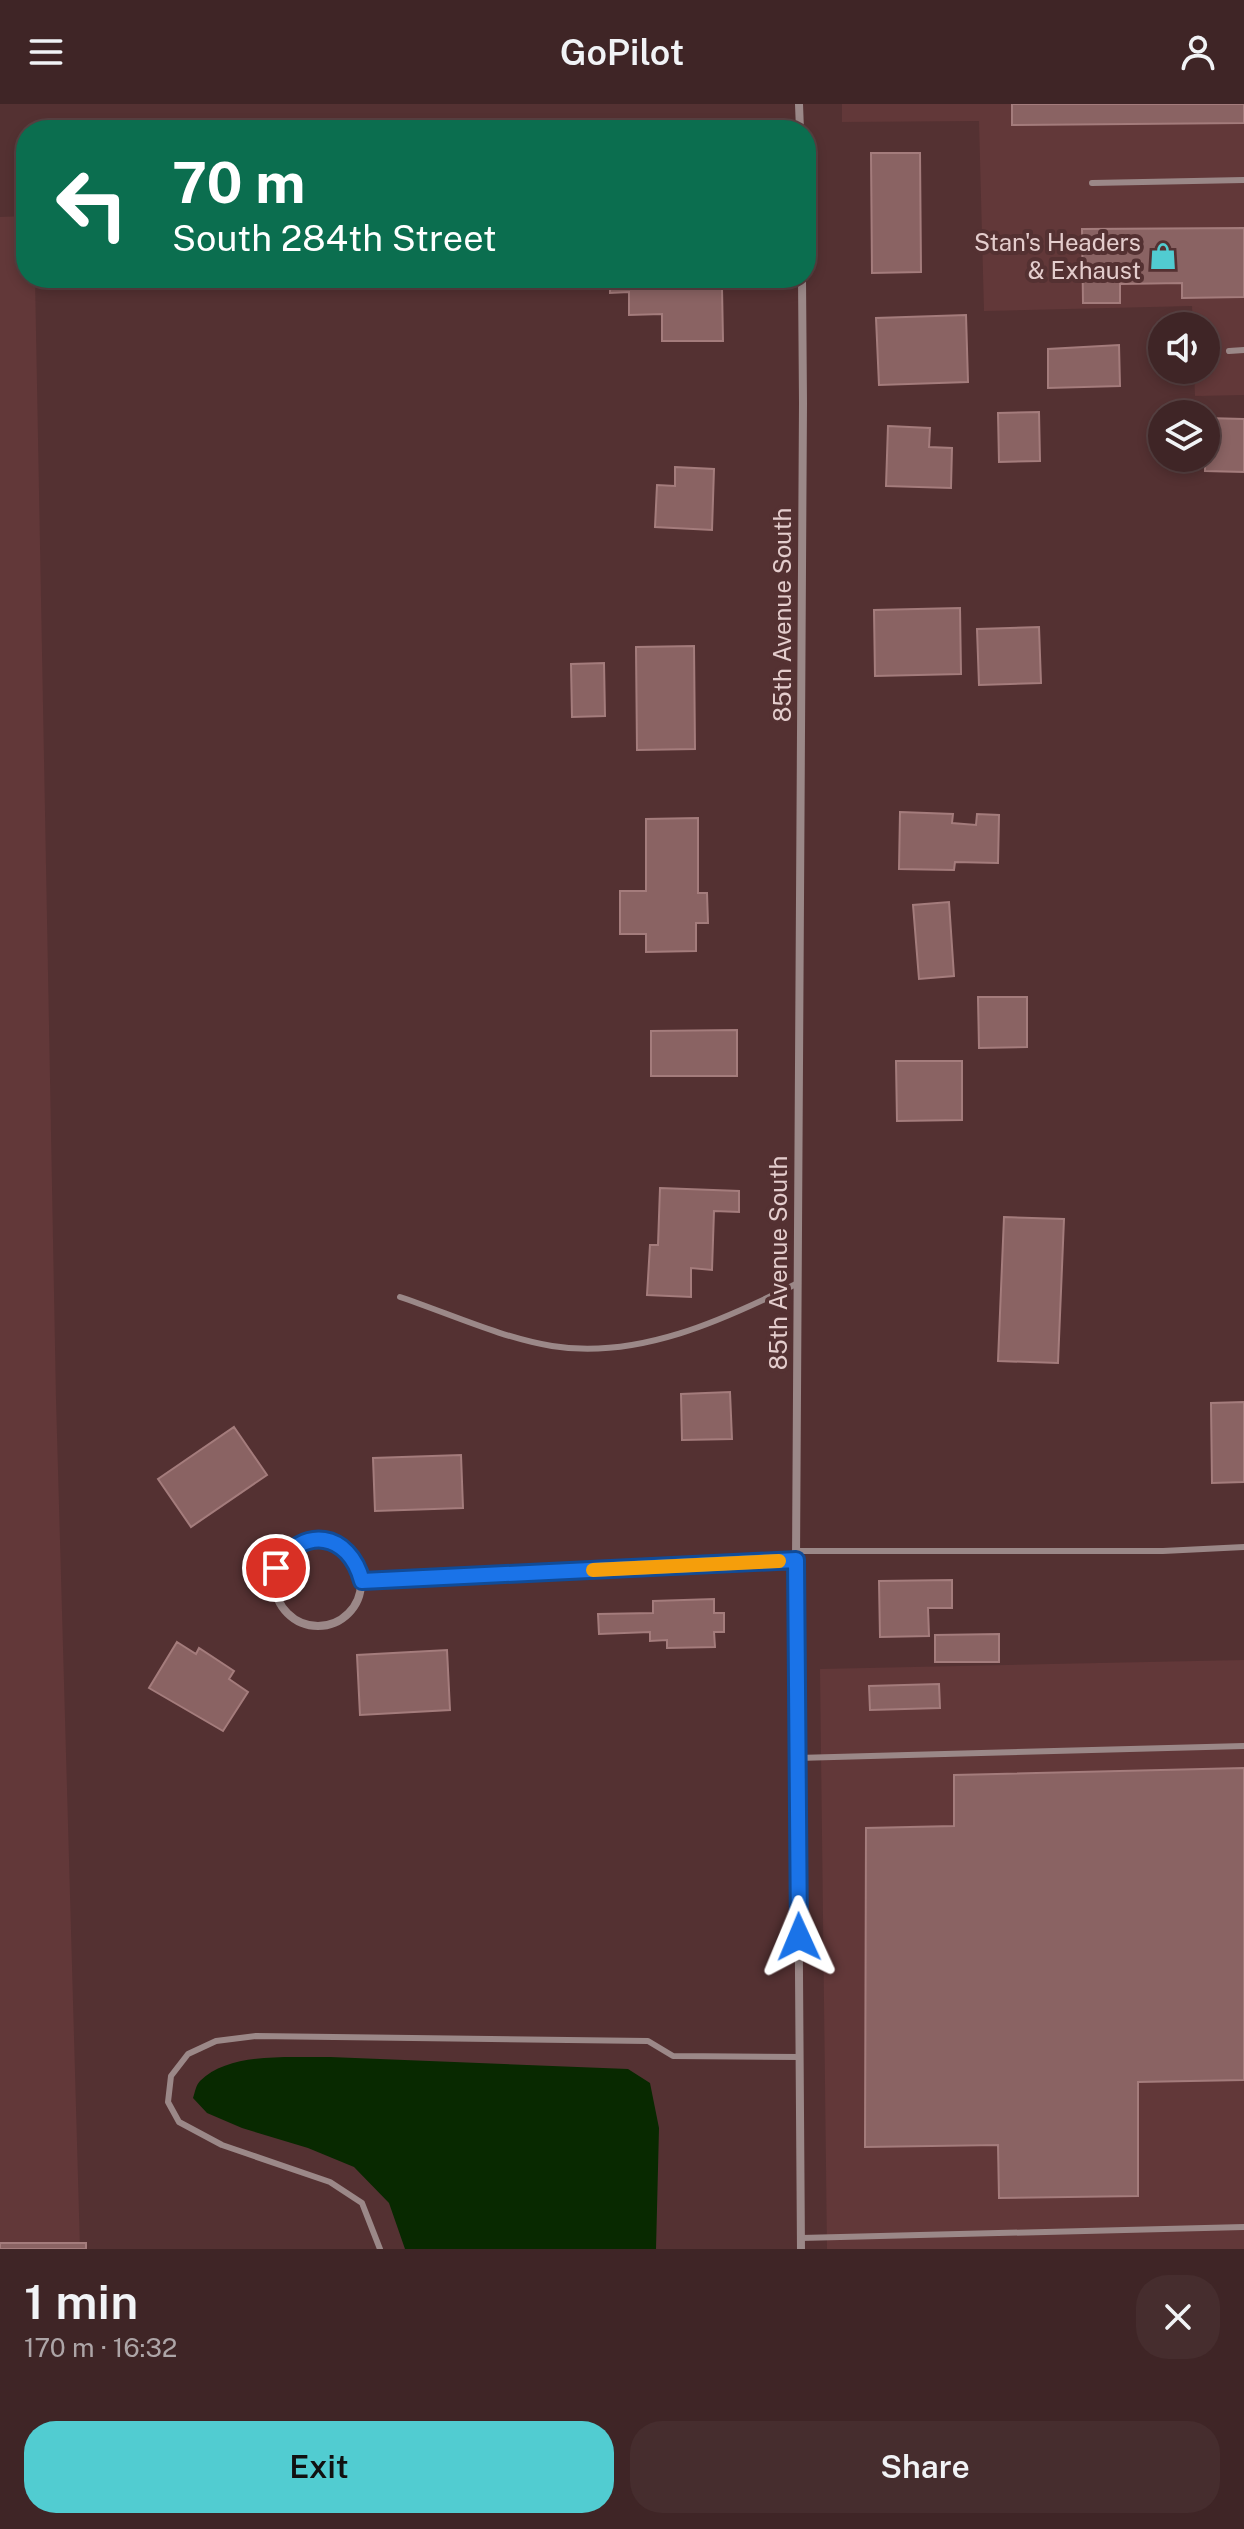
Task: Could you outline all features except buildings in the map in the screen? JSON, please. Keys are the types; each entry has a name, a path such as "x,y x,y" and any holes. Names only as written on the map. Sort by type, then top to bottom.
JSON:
{"street":[{"name":"85th Avenue South","path":"801,2249 796,1556 802,288"},
{"path":"316,1539 333,1541 348,1550 358,1564 362,1581 359,1597 350,1612 337,1622 320,1627 303,1624 288,1615 278,1601 274,1585 276,1568 285,1553 299,1543 316,1539"},
{"path":"362,1581 796,1556"}],"lane":[{"path":"1092,183 1244,180"},
{"path":"1229,351 1244,350"},
{"path":"400,1297 525,1340 553,1347 592,1348 620,1347 662,1339 727,1316 798,1283"},
{"path":"796,1556 1244,1547"},
{"path":"797,1758 1244,1746"},
{"path":"380,2249 362,2203 330,2182 222,2145 179,2122 168,2102 171,2076 188,2054 216,2041 272,2036 648,2041 673,2056 800,2057"},
{"path":"801,2238 1244,2227"}],"shaded area":[{"path":"842,104 1244,104 1244,395 1195,396 1195,384 1220,384 1220,312 1192,312 1192,306 984,311 979,121 842,122"},
{"path":"16,216 16,288 35,288 56,1399 80,2249 0,2249 0,217"},
{"path":"1244,1660 1244,2249 827,2249 820,1669"},
{"path":"330,2057 628,2069 650,2083 659,2128 656,2249 405,2249 389,2203 354,2167 207,2113 193,2098 200,2081 213,2071 244,2060"}],"slow traffic":[{"path":"593,1570 779,1561"}],"place":[{"name":"Stan's Headers & Exhaust","path":"1163,256"}],"route":[{"path":"276,1568 285,1553 299,1543 316,1539 333,1541 348,1550 358,1564 362,1581 796,1560 799,1937"}]}
